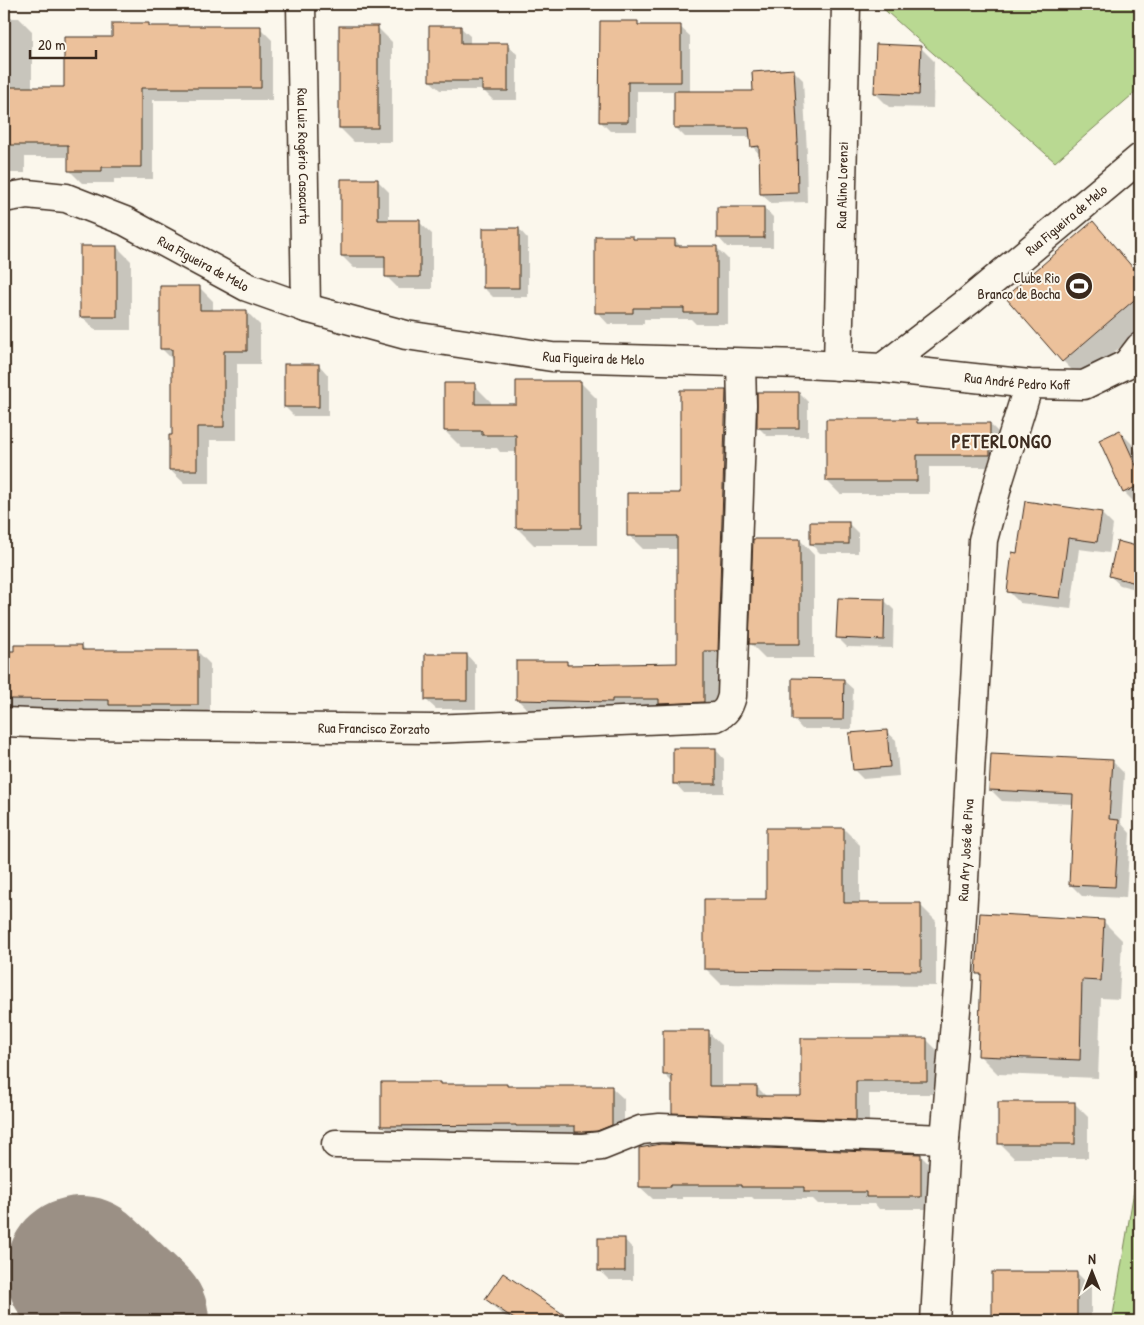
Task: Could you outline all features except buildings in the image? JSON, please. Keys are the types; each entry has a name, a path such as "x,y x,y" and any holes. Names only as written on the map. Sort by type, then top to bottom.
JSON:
{"street":[{"name":"Rua Luiz Rogério Casacurta","path":"301,4 306,308"},
{"name":"Rua Alino Lorenzi","path":"838,366 846,4"},
{"name":"Rua Figueira de Melo","path":"4,198 27,194 66,198 125,222 247,287 306,308 406,335 552,357 882,368 976,295 1140,158"},
{"name":"Rua André Pedro Koff","path":"882,368 1029,384 1084,386 1127,364 1140,347"},
{"name":"Rua Francisco Zorzato","path":"4,722 83,725 430,729 716,717 724,714 732,696 742,405 740,363"},
{"name":"Rua Ary José de Piva","path":"935,1321 945,1139 958,987 983,540 999,480 1029,384"},
{"path":"336,1144 583,1148 601,1146 641,1130 660,1128 945,1139"}],"green space":[{"path":"878,4 1140,4 1140,88 1055,162"},
{"path":"1140,1155 1140,1321 1112,1321"}],"runway":[{"path":"81,1271 134,1321"}],"place":[{"name":"Clube Rio Branco de Bocha","path":"1079,286"}],"district":[{"name":"PETERLONGO","path":"1002,441"}]}
